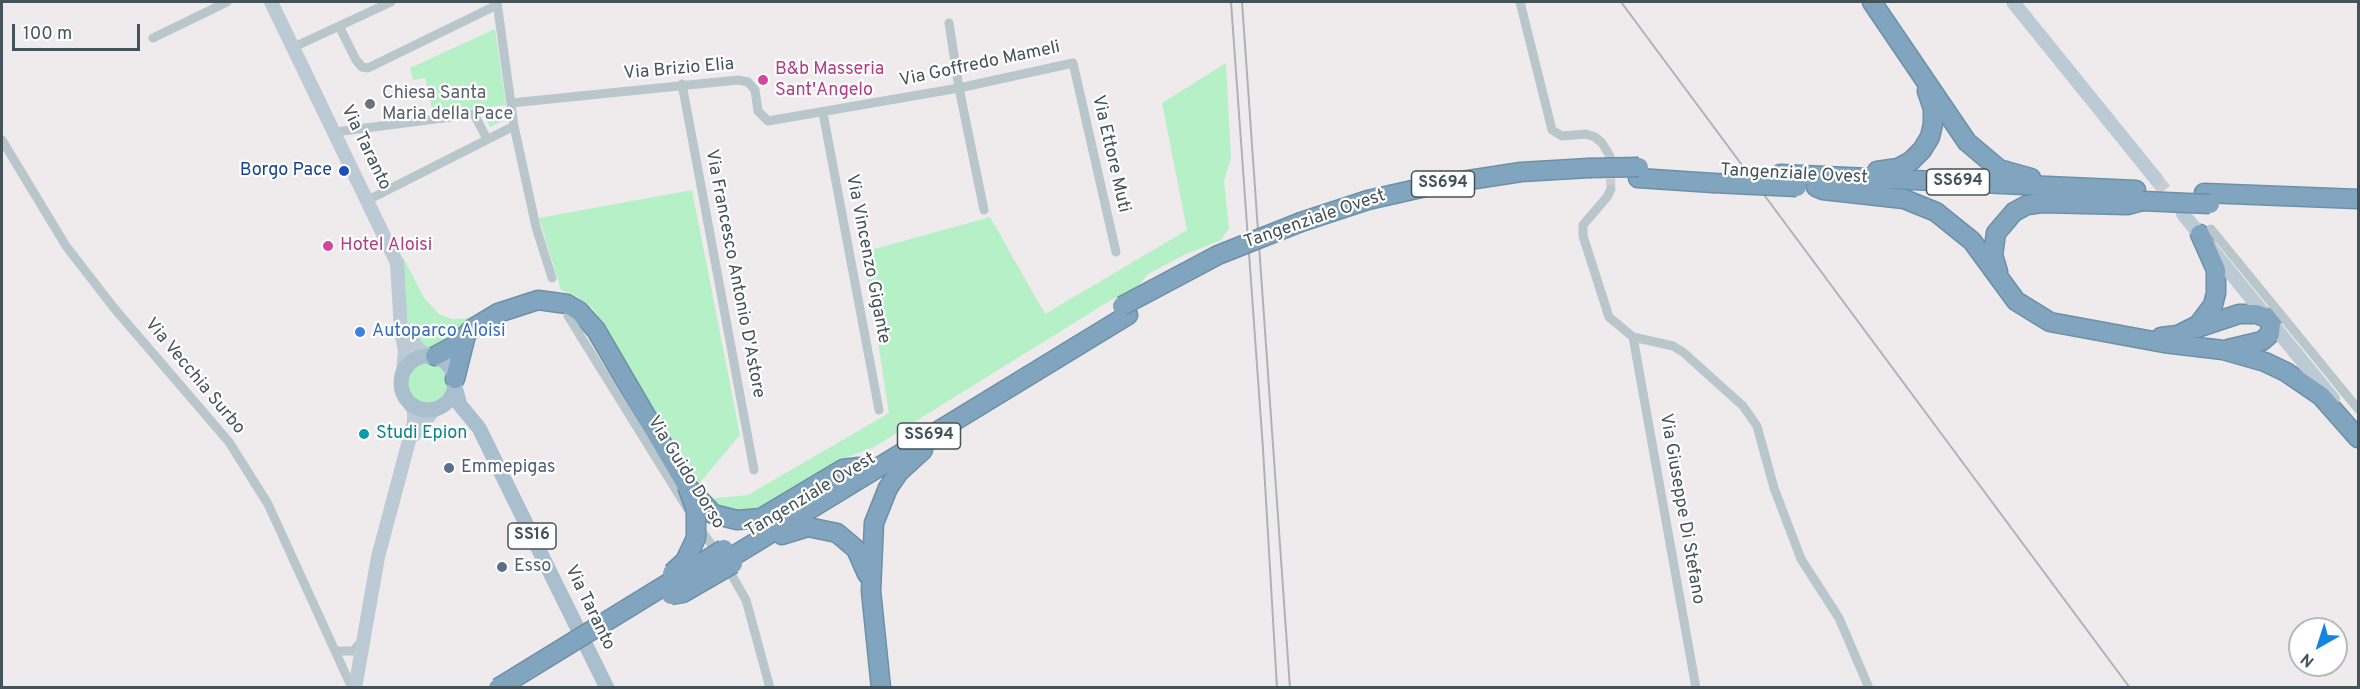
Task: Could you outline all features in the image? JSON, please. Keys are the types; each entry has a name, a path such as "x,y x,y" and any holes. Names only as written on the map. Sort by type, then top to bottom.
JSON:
{"highway":[{"path":"1872,2 1967,142 1999,168 2030,178 2100,184 2107,188"},
{"path":"1790,179 1804,172 1884,171 1898,168 1911,160 1930,137 1933,124 1933,108 1921,75"},
{"name":"Tangenziale Ovest","path":"519,687 671,595 859,467 1218,255 1302,227 1368,200 1430,186 1521,172 1638,173 2107,188 2139,195"},
{"name":"Tangenziale Ovest","path":"1790,179 1816,187 2139,195 2358,210"},
{"path":"1816,187 1823,190 1904,198 1936,212 1972,241 2006,290 2023,307 2050,322 2223,350 2265,362 2308,386 2334,410 2358,438"},
{"path":"2006,290 1996,268 1993,246 1996,233 2014,212 2027,205 2042,203 2127,205 2139,195"},
{"name":"Tangenziale Ovest","path":"2207,198 2358,199"},
{"path":"2189,331 2206,317 2216,293 2214,264 2205,232"},
{"path":"432,356 454,346 498,313 538,300 567,304 579,311 605,344 687,486 696,511 698,527 692,550 676,570 605,617 593,629"},
{"name":"Tangenziale Ovest","path":"498,687 593,629 729,557 1047,365 1125,310"},
{"path":"2140,337 2178,335 2239,314 2256,314 2269,320 2270,334 2262,341 2223,350"},
{"path":"455,383 466,335"},
{"path":"882,685 871,591 874,523 888,488 899,472 931,444 1041,373 1047,365"},
{"path":"687,486 713,514 724,519 749,520 770,513 843,469 859,467"},
{"path":"729,557 799,528 828,529 846,539 856,549 871,591"}],"main road":[{"path":"403,372 411,362 432,356"},
{"name":"Via Taranto","path":"432,356 447,364 455,383 460,405 479,428 607,687"},
{"name":"Via Taranto","path":"403,372 402,390 409,403 419,409 437,409 462,416 489,448"},
{"path":"437,409 452,397 455,383"}],"street":[{"path":"153,38 226,2"},
{"name":"Via Taranto","path":"271,2 397,263 400,318 405,351 403,372"},
{"path":"294,47 339,26 374,5 391,2"},
{"path":"1520,2 1552,130 1562,136 1586,134 1595,137 1610,156"},
{"path":"2013,2 2156,179"},
{"path":"339,26 356,60 368,68 497,3 514,126 536,227 552,278"},
{"path":"950,23 959,88 984,210"},
{"name":"Via Goffredo Mameli","path":"823,113 959,88 1073,63"},
{"name":"Via Ettore Muti","path":"1073,63 1116,252"},
{"name":"Via Brizio Elia","path":"511,103 738,80 748,82 755,90 761,116 768,121 823,113"},
{"name":"Via Francesco Antonio D'Astore","path":"682,84 754,470"},
{"name":"Via Vincenzo Gigante","path":"823,113 879,410"},
{"path":"335,132 474,114 487,139"},
{"path":"368,200 514,126"},
{"name":"Via Vecchia Surbo","path":"2,140 66,246 114,308 229,442 268,504 335,651 354,687"},
{"path":"1611,189 1583,225 1583,236 1609,317 1633,337 1673,346 1683,352 1731,392 1756,426 1774,488 1801,559 1839,618 1869,687"},
{"path":"2183,214 2205,232 2358,409"},
{"path":"2205,232 2269,320 2358,431"},
{"name":"Via Guido Dorso","path":"568,316 702,532 735,578 746,600 770,687"},
{"name":"Via Taranto","path":"400,318 412,344 432,356"},
{"name":"Via Giuseppe Di Stefano","path":"1633,337 1696,687"},
{"path":"354,687 378,557 415,416 409,403"},
{"path":"409,444 419,426 437,409"},
{"path":"335,651 353,651 362,641"}],"green space":[{"path":"495,29 506,105 433,113 425,78 413,80 410,68"},
{"path":"1226,63 1231,158 1224,181 1229,228 1221,240 1184,255 1148,274 1134,291 1111,300 874,447 843,459 763,508 748,514 719,509 706,499 748,495 889,413 864,252 990,217 1045,314 1187,230 1162,103"},
{"path":"502,110 503,121 490,127 483,113"},
{"path":"692,190 740,435 697,486 593,309 578,297 561,290 539,218"},
{"path":"403,257 424,298 439,314 452,319 472,318 439,349 426,348 408,330"},
{"path":"427,362 442,368 448,383 442,398 427,404 412,398 406,383 412,368"}],"tunnel":[{"path":"1610,165 1611,189"},
{"path":"2156,179 2178,207"}],"railway":[{"path":"1231,2 1263,449 1277,688"},
{"path":"1242,2 1290,688"},
{"path":"1621,2 2130,688"}],"place":[{"name":"B&b Masseria Sant'Angelo","path":"763,80"},
{"name":"Chiesa Santa Maria della Pace","path":"370,104"},
{"name":"Borgo Pace","path":"344,171"},
{"name":"Hotel Aloisi","path":"328,246"},
{"name":"Autoparco Aloisi","path":"360,332"},
{"name":"Studi Epion","path":"364,434"},
{"name":"Emmepigas","path":"449,468"},
{"name":"Esso","path":"502,567"}]}
